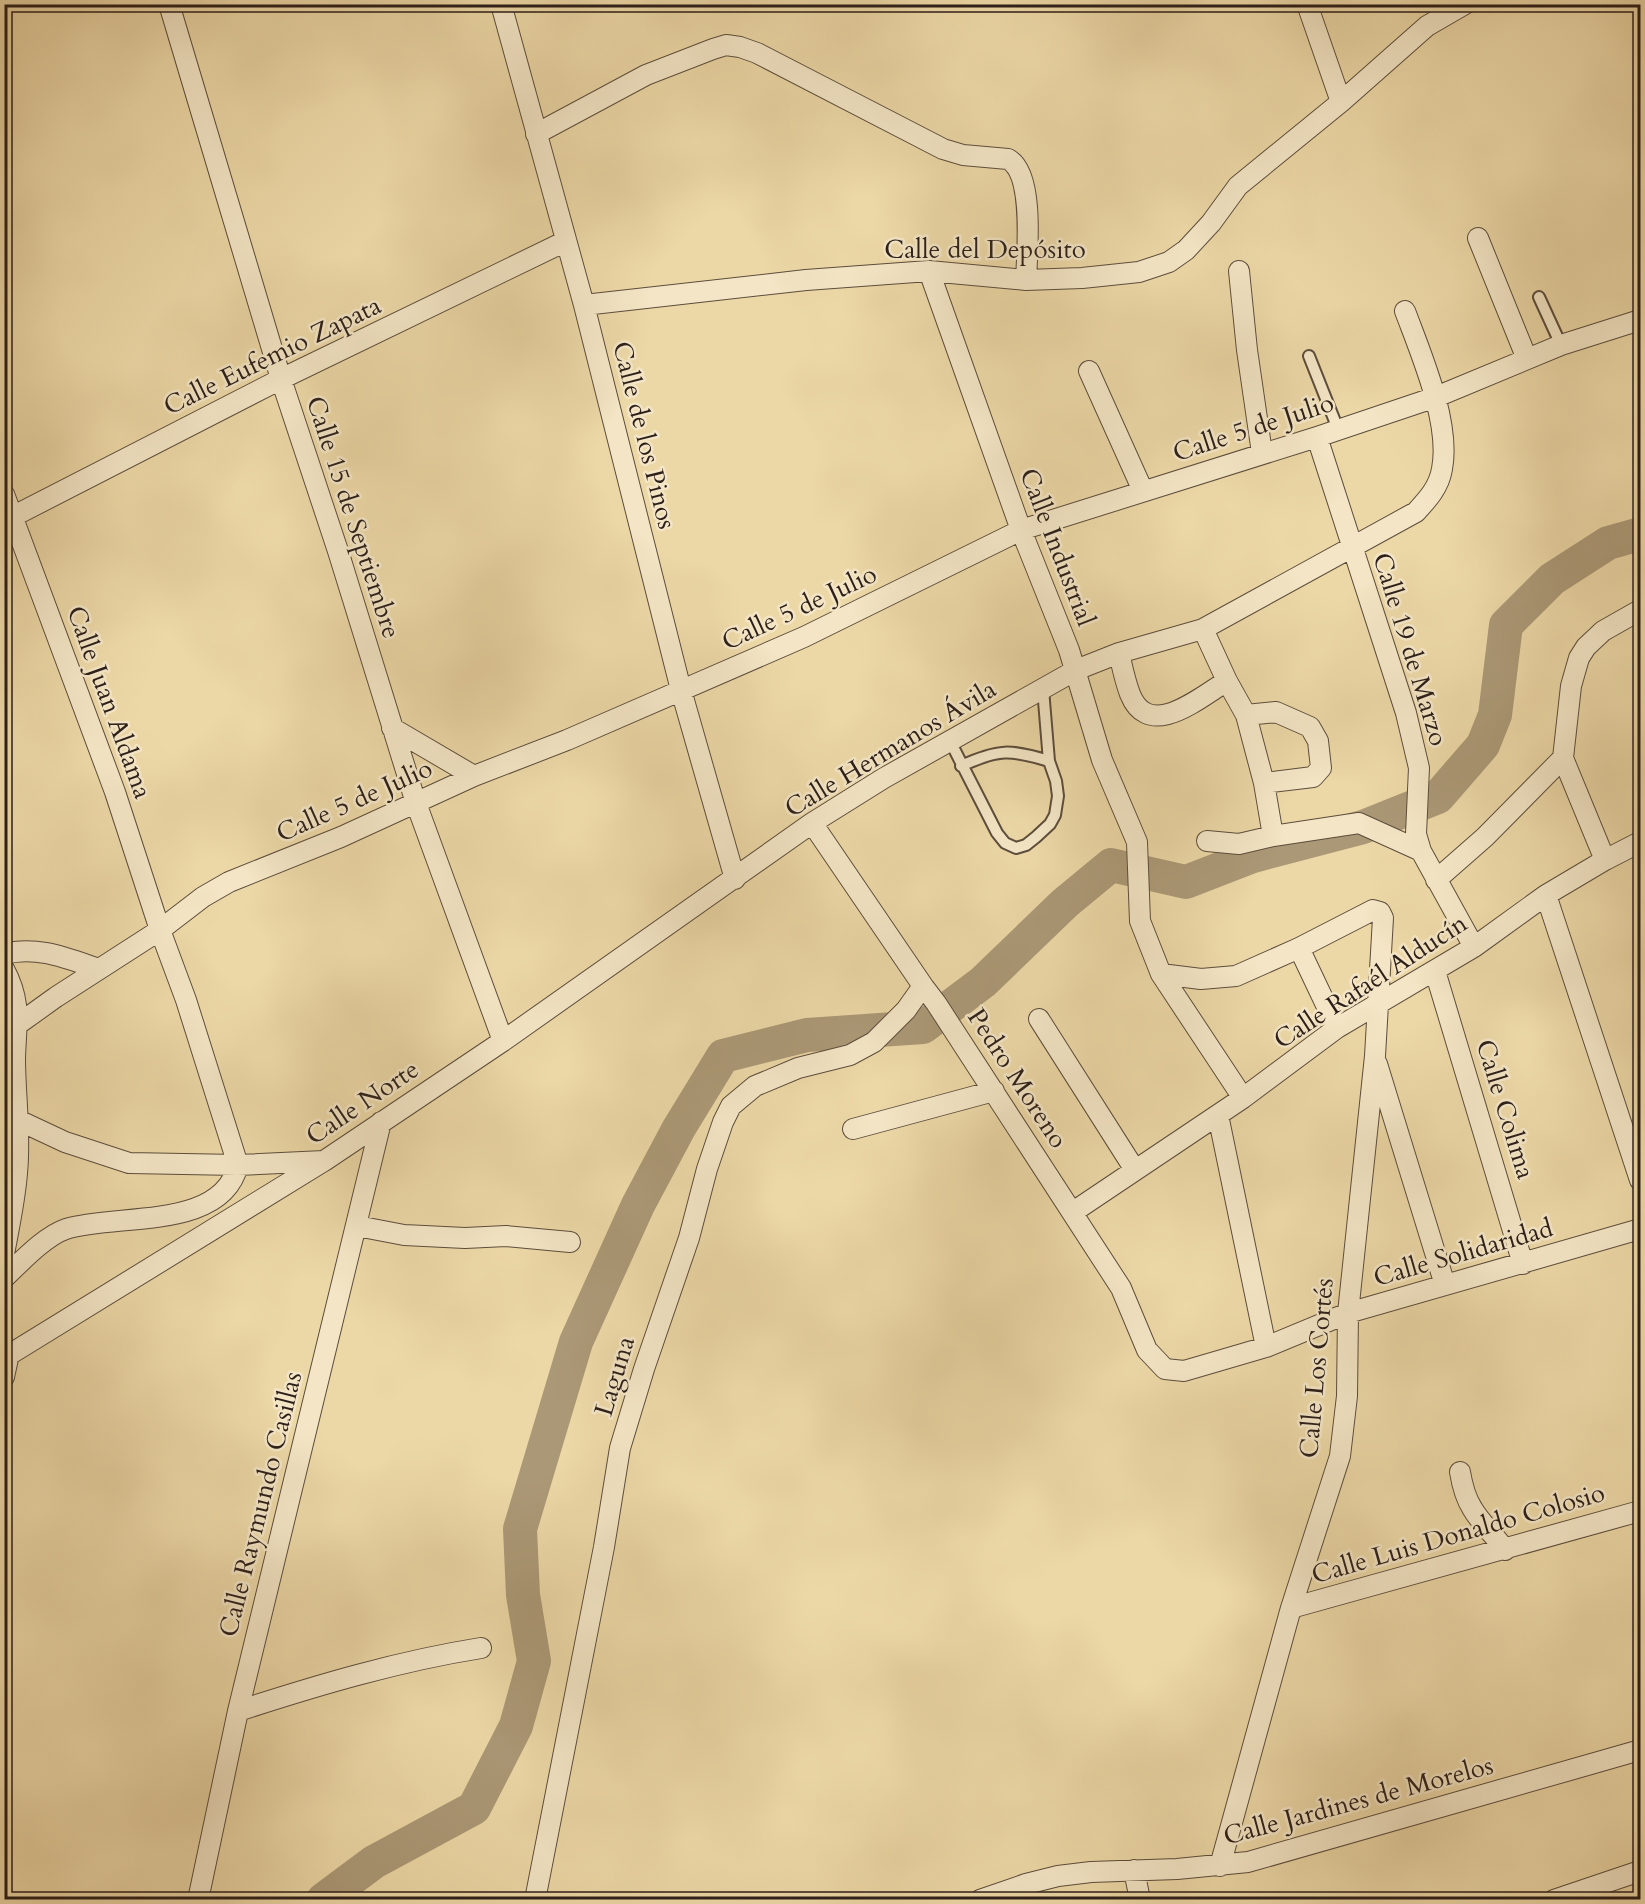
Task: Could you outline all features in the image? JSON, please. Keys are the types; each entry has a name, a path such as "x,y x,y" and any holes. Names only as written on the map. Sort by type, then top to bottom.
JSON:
{"street":[{"name":"Calle 15 de Septiembre","path":"169,4 281,379 338,550 416,803 502,1041"},
{"name":"Calle de los Pinos","path":"501,4 585,304 681,690 735,879"},
{"path":"1307,4 1341,102"},
{"name":"Calle del Depósito","path":"585,304 806,280 929,271 1026,280 1082,278 1139,272 1169,262 1186,250 1211,223 1238,186 1341,102 1427,26 1465,4"},
{"path":"536,134 646,75 712,49 726,45 740,47 757,53 943,149 963,155 1008,159 1014,162 1019,170 1029,215 1026,280"},
{"path":"1478,238 1527,359"},
{"name":"Calle Eufemio Zapata","path":"9,519 281,379 566,241"},
{"name":"Calle Industrial","path":"929,271 1022,530 1076,670 1102,760 1137,842 1140,921 1161,974"},
{"path":"1239,271 1247,350 1262,453"},
{"name":"Calle 19 de Marzo","path":"1405,311 1436,397 1443,442 1442,469 1433,493 1416,512 1352,549 1406,713 1419,768 1414,843 1474,947"},
{"name":"Calle 5 de Julio","path":"17,1025 160,930 203,897 229,882 341,837 474,776 567,740 804,637 1022,530 1436,397 1561,345 1641,320"},
{"path":"1089,371 1143,490"},
{"path":"1317,437 1352,549"},
{"name":"Calle Juan Aldama","path":"4,494 9,519 115,792 160,930 186,1000 238,1165"},
{"name":"Calle Hermanos Ávila","path":"735,879 812,823 884,778 1076,670 1119,653 1203,629 1352,549"},
{"path":"1605,860 1563,758 1571,686 1579,658 1586,647 1603,631 1641,610"},
{"path":"1203,629 1246,715 1264,783 1273,836"},
{"path":"1119,653 1130,695 1139,709 1151,717 1173,714 1227,681"},
{"path":"1246,715 1276,712 1310,728 1318,741 1322,768 1313,777 1264,783"},
{"path":"393,728 474,776"},
{"path":"1436,880 1485,837 1563,758"},
{"name":"Pedro Moreno","path":"812,823 956,1032 1073,1212 1121,1288 1147,1350 1165,1369"},
{"path":"1207,841 1239,844 1273,836 1359,823 1414,843"},
{"name":"Calle Rafaél Alducín","path":"1073,1212 1243,1098 1336,1028 1474,947 1546,895 1605,860 1641,842"},
{"name":"Calle Norte","path":"7,1356 324,1161 735,879"},
{"path":"1546,895 1641,1180"},
{"name":"Calle Los Cortés","path":"1220,1866 1291,1608 1340,1456 1347,1396 1348,1313 1375,1056 1383,918 1377,910 1373,910 1299,948"},
{"path":"1161,974 1201,979 1236,976 1299,948 1336,1028"},
{"path":"4,1254 17,1173 18,1119 15,1059 16,994 6,955 30,951 46,952 99,969"},
{"name":"Calle Colima","path":"1435,971 1524,1264"},
{"path":"1161,974 1243,1098"},
{"name":"Laguna","path":"535,1899 604,1547 620,1448 644,1369 689,1238 707,1169 723,1122 731,1106 755,1086 798,1068 850,1055 874,1042 906,1010 923,986"},
{"path":"1039,1019 1135,1170"},
{"path":"1375,1056 1446,1285"},
{"path":"853,1129 994,1091"},
{"path":"1218,1115 1266,1347"},
{"path":"18,1119 65,1142 129,1163 238,1165 324,1161"},
{"name":"Calle Raymundo Casillas","path":"198,1899 238,1711 381,1122"},
{"path":"4,1278 35,1250 64,1230 87,1224 155,1217 194,1209 215,1198 229,1186 235,1177 238,1165"},
{"path":"357,1226 404,1235 465,1238 506,1236 570,1242"},
{"name":"Calle Solidaridad","path":"1165,1369 1184,1371 1266,1347 1348,1313 1641,1229"},
{"path":"4,1377 7,1356"},
{"path":"1460,1472 1471,1508 1497,1537 1505,1550"},
{"name":"Calle Luis Donaldo Colosio","path":"1291,1608 1641,1511"},
{"path":"238,1711 310,1688 427,1657 481,1648"},
{"name":"Calle Jardines de Morelos","path":"980,1899 1058,1876 1220,1866 1248,1862 1641,1750"},
{"path":"1134,1870 1140,1899"},
{"path":"1554,1899 1641,1871"}],"lane":[{"path":"1539,297 1561,345"},
{"path":"1309,356 1338,429"},
{"path":"950,741 997,833 1005,843 1016,848 1026,845 1050,824 1055,815 1058,796 1049,761 1043,689"},
{"path":"961,766 997,752 1013,752 1049,761"}],"waterway":[{"path":"323,1900 374,1862 474,1808 516,1726 534,1661 523,1595 520,1529 576,1342 638,1205 679,1128 723,1056 807,1035 923,1027 983,982 1065,903 1111,865 1186,882 1253,856 1363,827 1438,797 1483,745 1495,715 1506,625 1552,579 1608,543 1640,534"}]}
